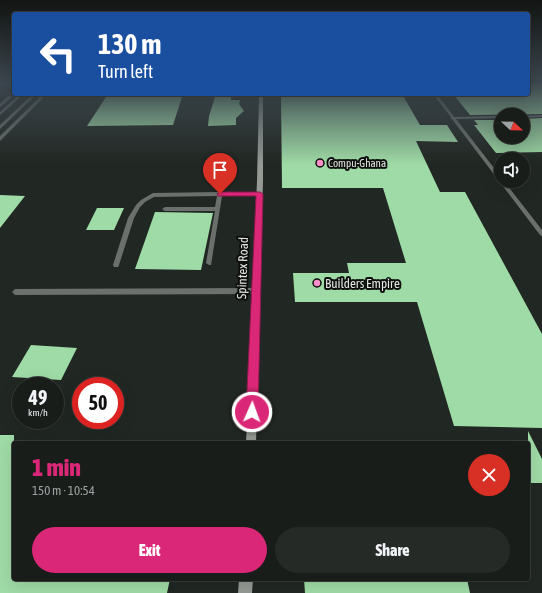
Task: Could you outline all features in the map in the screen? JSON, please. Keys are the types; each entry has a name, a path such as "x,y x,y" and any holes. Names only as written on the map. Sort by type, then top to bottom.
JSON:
{"main road":[{"name":"Spintex Road","path":"251,441 260,194 261,110"},
{"path":"245,593 246,581"}],"street":[{"path":"0,128 19,110"},
{"path":"0,139 29,110"}],"lane":[{"path":"446,110 542,234"},
{"path":"530,116 542,116"},
{"path":"452,118 494,117"},
{"path":"209,263 220,194"},
{"path":"116,265 134,212 146,198 153,195 260,194"},
{"path":"165,209 218,209"},
{"path":"15,292 256,290"}],"building":[{"path":"98,110 178,110 173,125 87,126"},
{"path":"211,110 243,110 244,111 236,118 236,125 208,126"},
{"path":"281,110 411,110 420,125 447,125 458,142 416,141 440,192 465,192 542,334 542,428 454,426 417,302 295,302 293,273 349,273 347,263 406,263 383,188 282,188"},
{"path":"466,110 494,110 494,115 470,115"},
{"path":"530,110 542,110 542,114 530,114"},
{"path":"542,118 542,152 495,152 474,125 478,125 474,120 494,120 494,144 530,144 530,119"},
{"path":"0,195 25,196 0,228"},
{"path":"97,208 124,208 114,230 86,230"},
{"path":"155,212 213,213 201,270 135,269"},
{"path":"31,345 77,348 62,377 12,377"},
{"path":"528,431 542,459 542,483 530,483 530,441 528,441"},
{"path":"0,435 14,435 14,441 12,441 12,581 170,581 167,593 0,593"},
{"path":"304,581 467,581 470,593 305,593"}],"place":[{"name":"Compu-Ghana","path":"320,163"},
{"name":"Builders Empire","path":"317,283"}],"route":[{"path":"220,194 260,194 252,412"}]}
